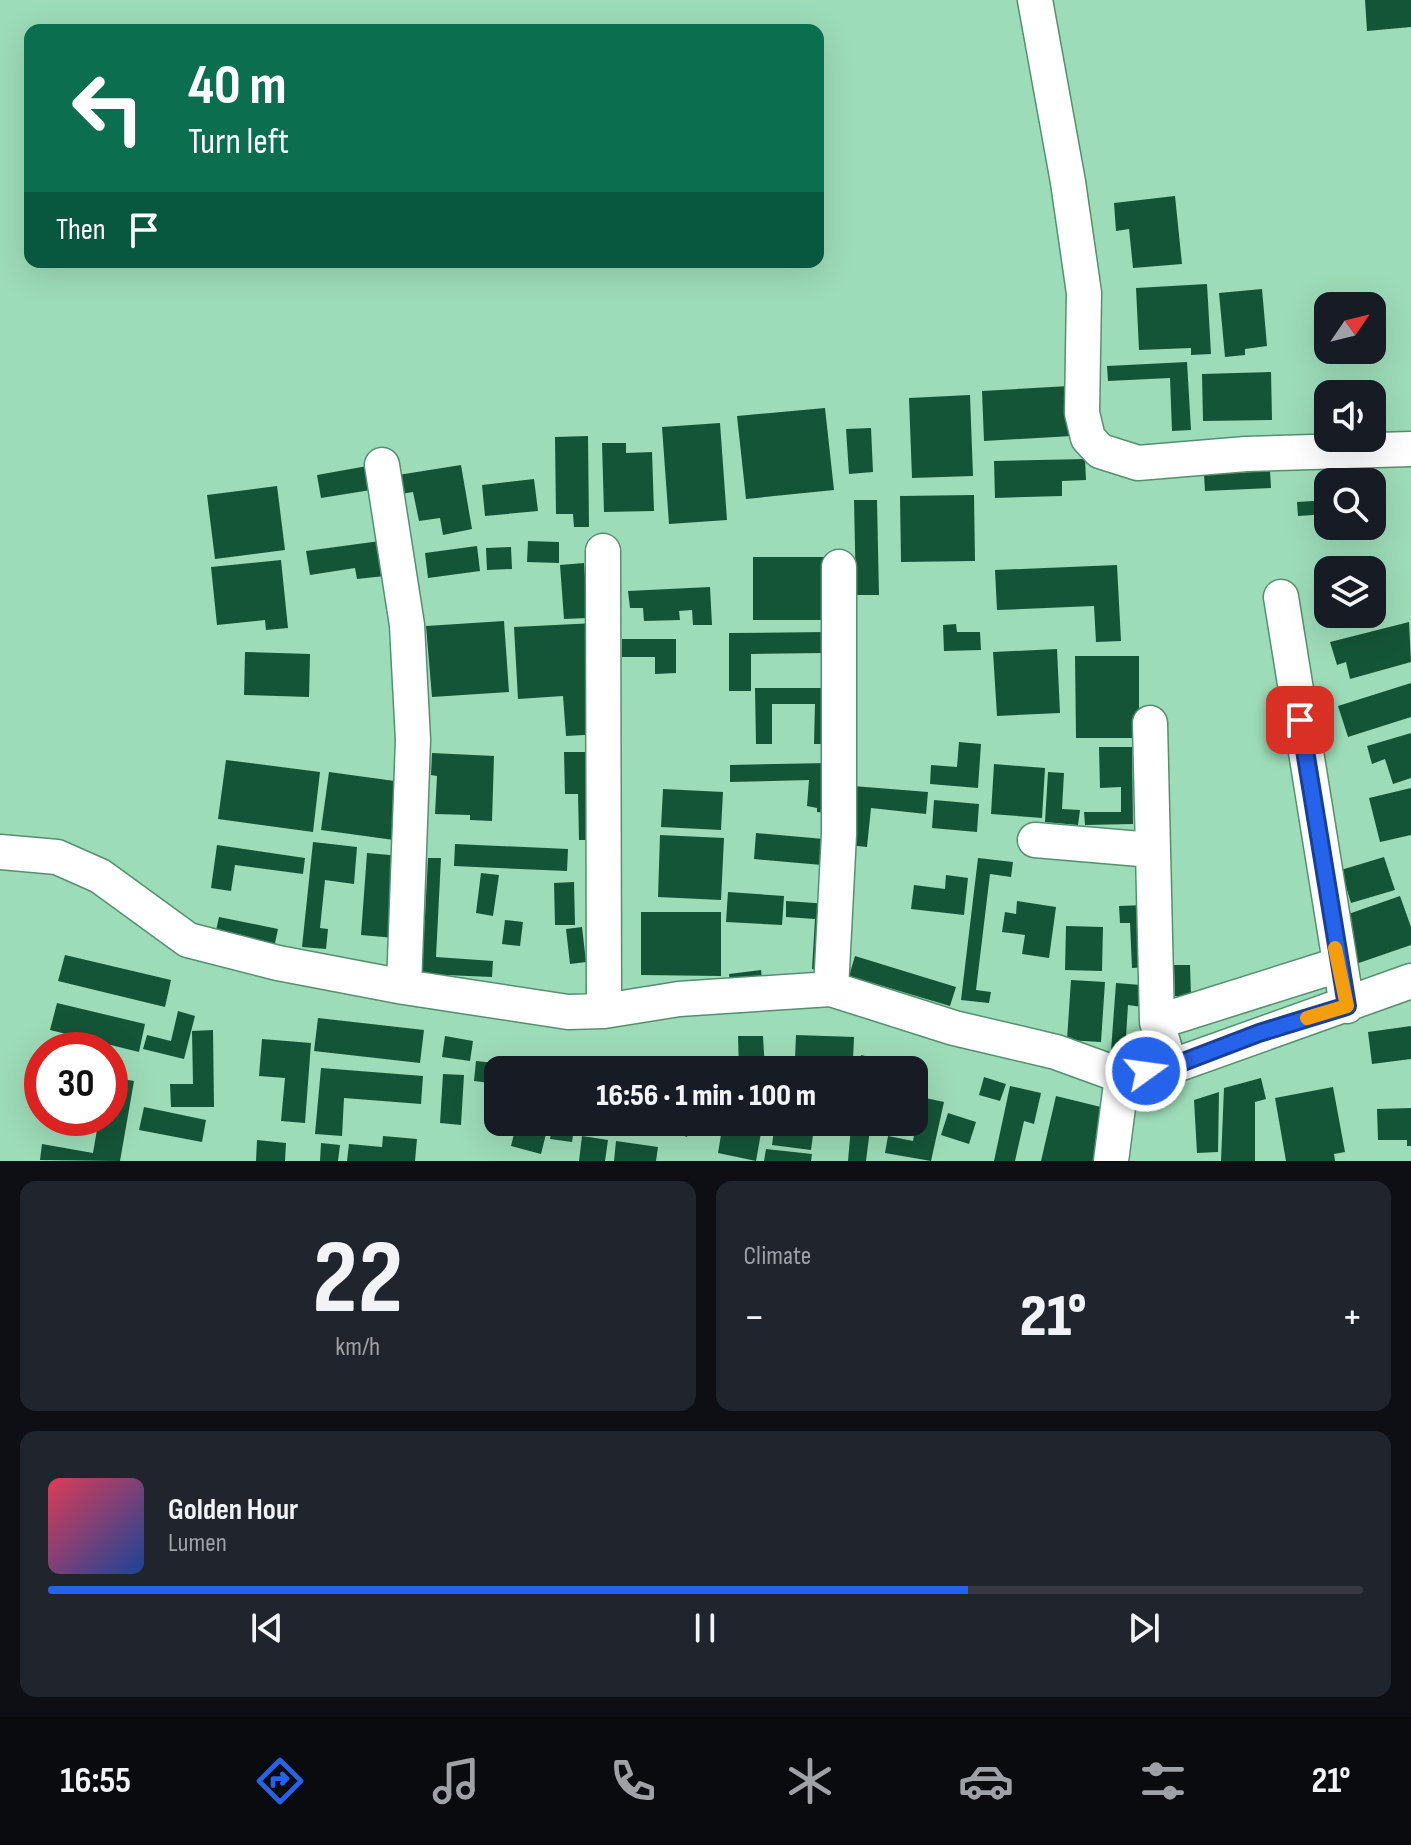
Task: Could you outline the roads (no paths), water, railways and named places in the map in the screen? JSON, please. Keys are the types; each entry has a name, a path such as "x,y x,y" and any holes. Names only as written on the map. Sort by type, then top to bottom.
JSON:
{"street":[{"path":"1035,0 1068,182 1084,293 1082,413 1088,438 1100,451 1138,463 1246,454 1411,449"},
{"path":"382,465 407,625 412,725 404,987"},
{"path":"603,551 604,1011"},
{"path":"831,989 839,834 839,567"},
{"path":"1281,597 1347,1006"},
{"path":"1150,723 1157,1022 1170,1067"},
{"path":"1035,840 1152,850"},
{"path":"0,852 57,857 100,876 188,940 278,963 404,987 568,1012 604,1011 679,999 831,989 954,1028 1056,1052 1122,1076 1170,1067 1411,981"},
{"path":"1157,1022 1338,965"},
{"path":"1111,1161 1122,1076"}]}
